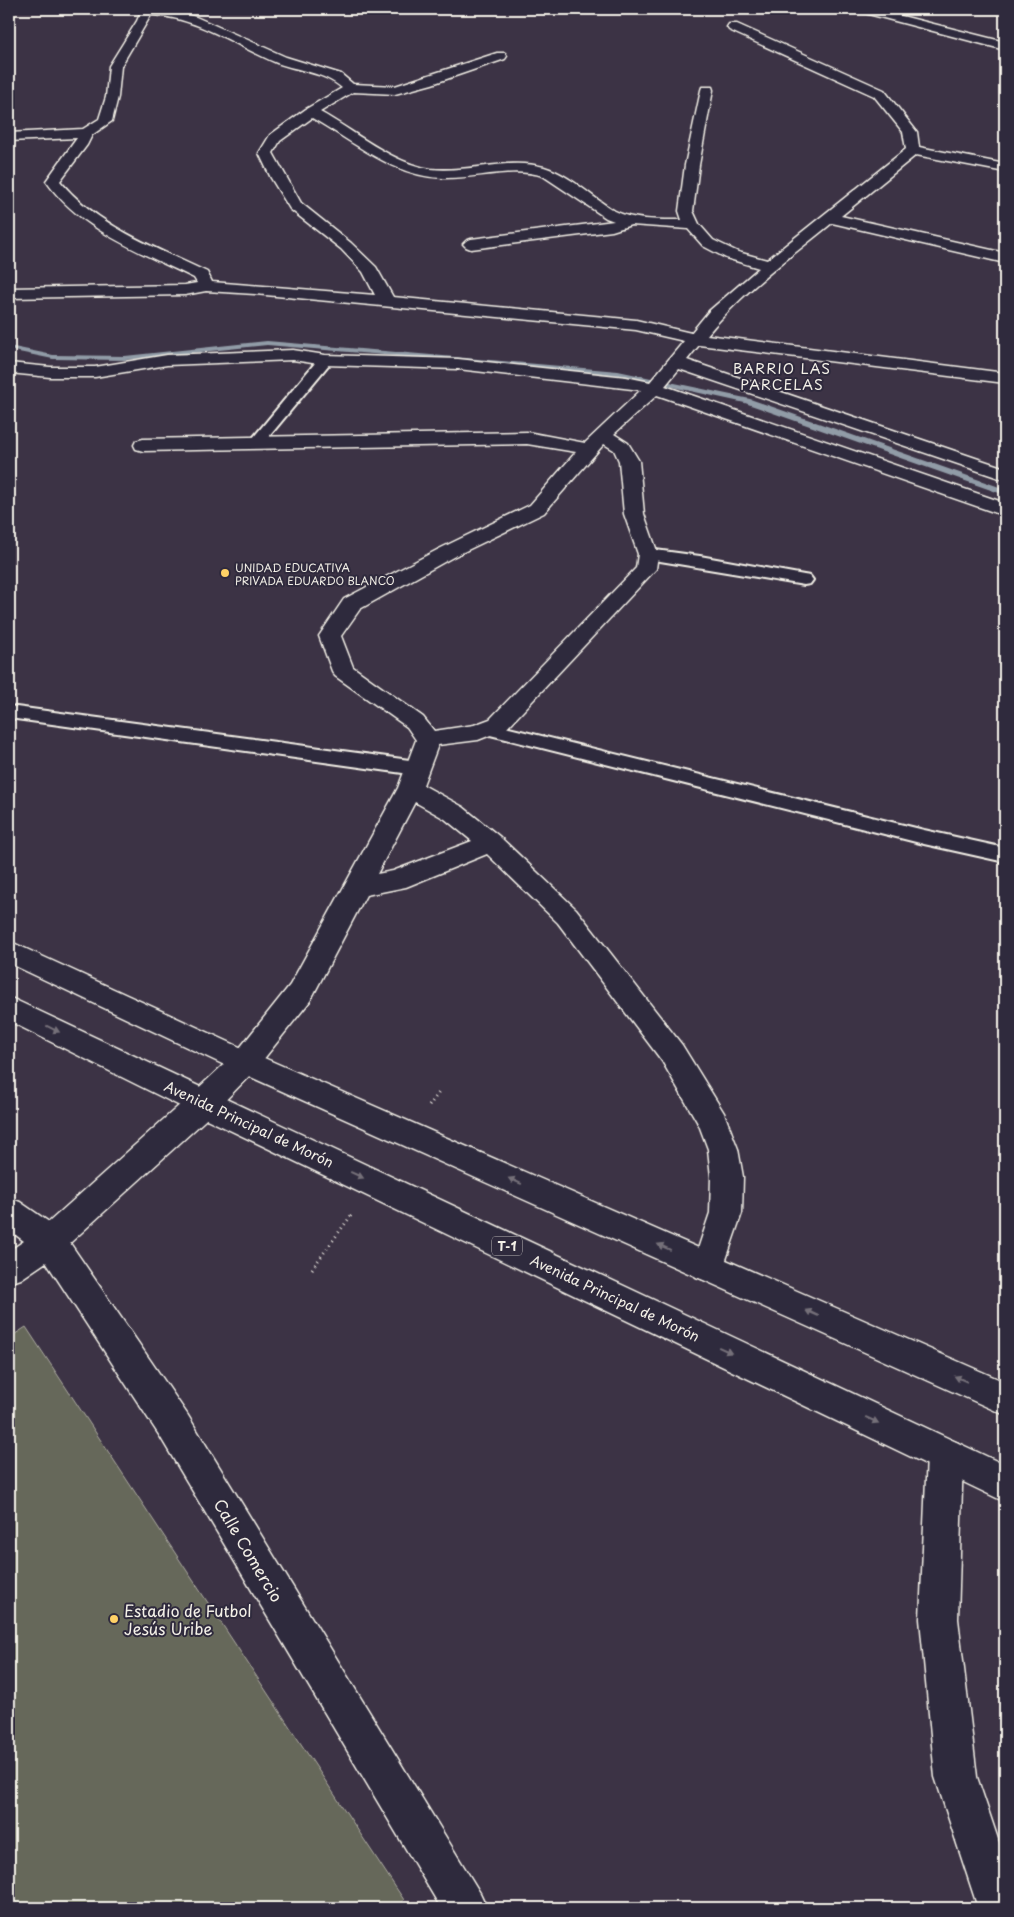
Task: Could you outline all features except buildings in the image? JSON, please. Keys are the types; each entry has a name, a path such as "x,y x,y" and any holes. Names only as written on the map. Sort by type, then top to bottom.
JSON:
{"street":[{"path":"861,9 1005,46"},
{"path":"9,137 86,133 105,121 112,96 115,66 148,10 167,12 192,19 282,60 338,77 350,88"},
{"path":"734,27 879,93 910,132 913,150"},
{"path":"387,302 370,270 346,246 295,206 266,153 276,138 311,112 350,88 395,90 428,81 501,56"},
{"path":"707,90 692,165 686,211 692,225 708,243 732,255 770,266"},
{"path":"311,112 408,167 431,173 451,174 539,169 587,197 610,215 630,221 692,225"},
{"path":"86,133 80,145 53,181 66,196 104,228 201,275 206,286"},
{"path":"913,150 1005,168"},
{"path":"428,739 415,722 343,671 330,636 352,604 446,553 537,510 595,442 657,384 715,315 770,266 913,150"},
{"path":"829,218 1005,258"},
{"path":"471,244 612,226 630,221"},
{"path":"9,293 185,290 206,286 255,289 636,325 696,339 1005,378"},
{"path":"9,368 50,372 95,372 167,360 293,355 325,360 458,364 657,384 1005,510"},
{"path":"677,362 1005,474"},
{"path":"143,445 527,438 595,442 622,447 629,461 634,514 648,554 646,568 641,576 498,724 489,729 465,735 428,739"},
{"path":"9,1269 50,1240 203,1103 245,1062 300,993 413,778 428,739"},
{"path":"413,778 505,854 567,916 672,1053 713,1122 723,1149 728,1195 726,1213 708,1267"},
{"path":"357,887 397,880 491,843"},
{"path":"9,951 245,1062 1005,1399"},
{"name":"Avenida Principal de Morón","path":"9,1008 203,1103 1005,1484"},
{"name":"Calle Comercio","path":"9,1212 50,1240 174,1426 465,1908"},
{"path":"946,1455 939,1619 956,1777 1000,1908"}],"lane":[{"path":"257,442 325,360"},
{"path":"648,554 700,561 804,580"},
{"path":"9,712 413,778"},
{"path":"489,729 924,837 1005,855"}],"green space":[{"name":"Estadio de Futbol Jesús Uribe","path":"26,1327 404,1900 394,1908 9,1908 9,1338"}],"waterway":[{"path":"9,348 53,357 125,358 267,343 618,373 747,401 1005,492"}],"place":[{"name":"UNIDAD EDUCATIVA PRIVADA EDUARDO BLANCO","path":"225,573"},
{"name":"Estadio de Futbol Jesús Uribe","path":"114,1619"}],"district":[{"name":"BARRIO LAS PARCELAS","path":"782,376"}]}
